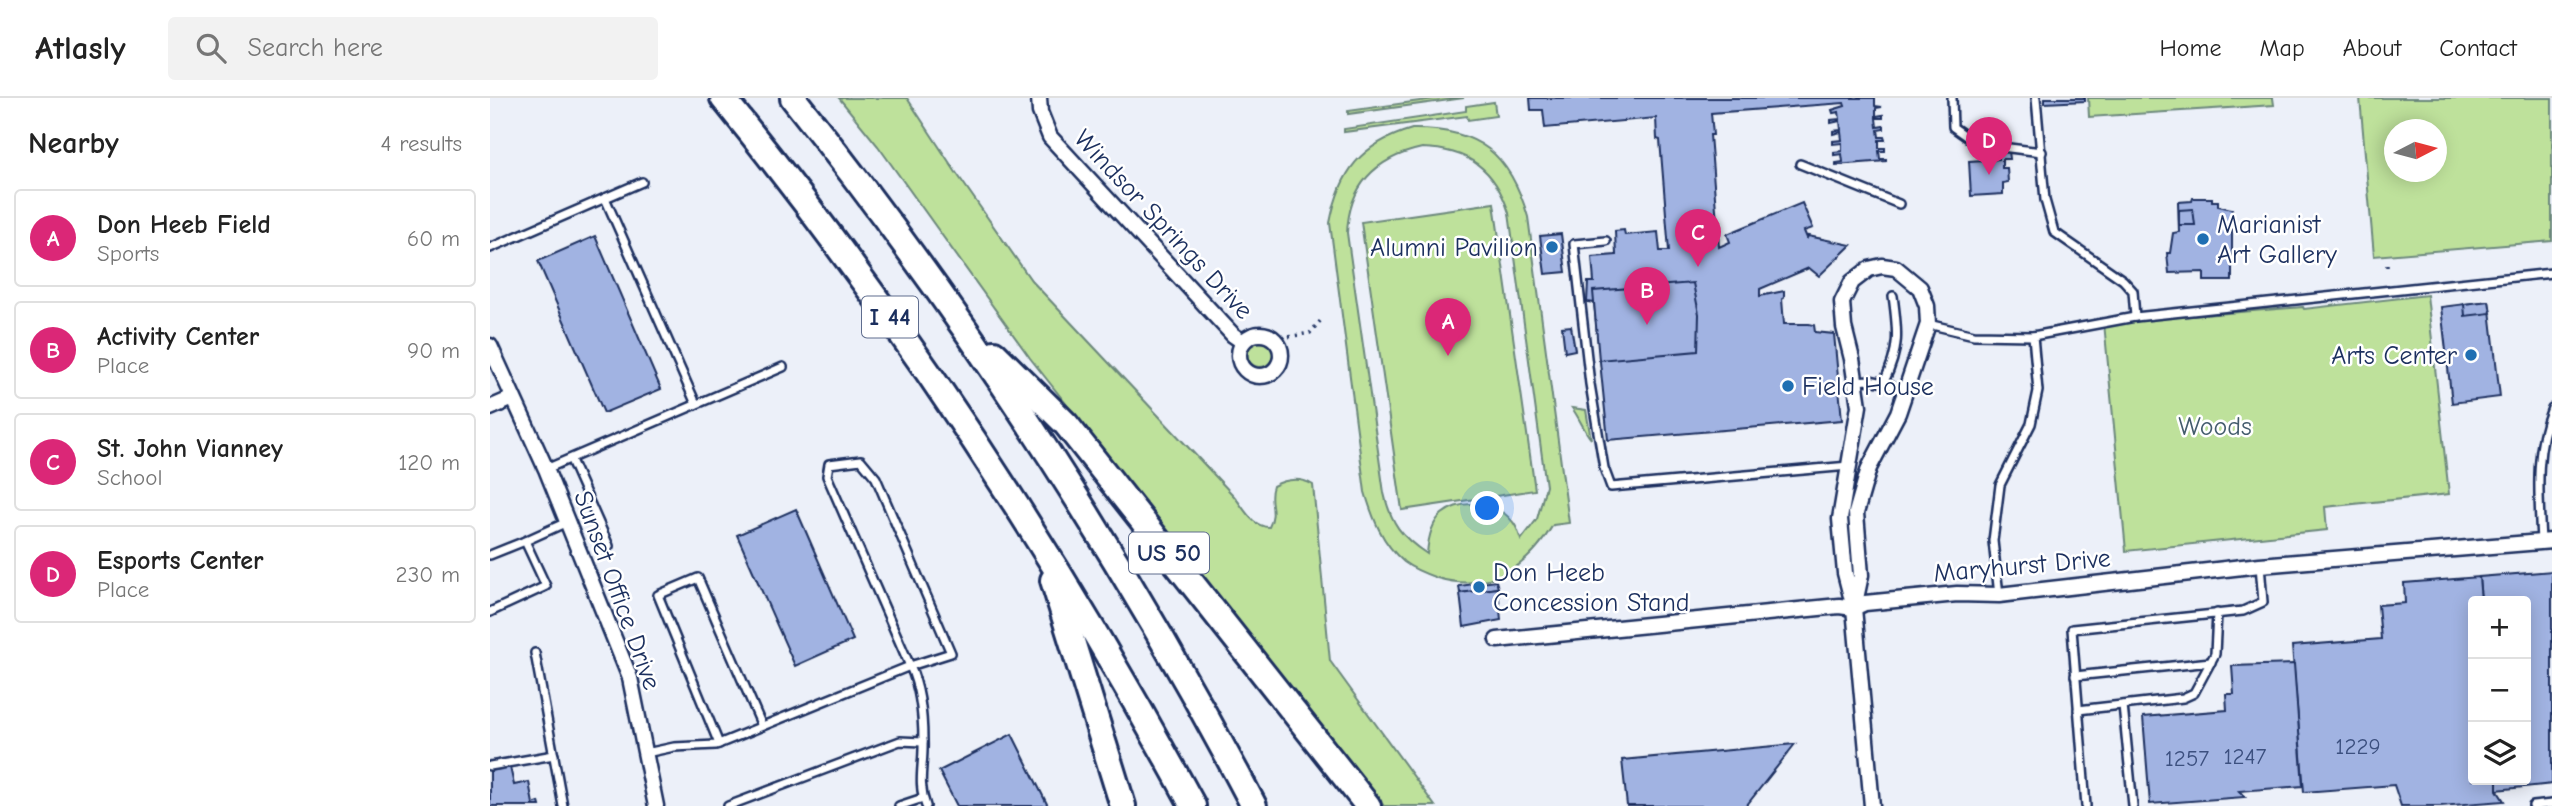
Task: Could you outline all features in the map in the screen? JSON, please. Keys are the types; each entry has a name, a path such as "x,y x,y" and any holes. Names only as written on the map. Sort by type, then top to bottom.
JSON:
{"highway":[{"name":"I 44","path":"723,98 876,297 984,453 1100,640 1193,806"},
{"name":"I 44","path":"793,98 877,206 954,313 1091,520 1187,683 1254,806"},
{"name":"US 50","path":"954,313 1066,424 1368,806"},
{"path":"1042,546 1123,806"}],"street":[{"name":"Windsor Springs Drive","path":"1039,98 1040,112 1050,138 1233,335 1243,342"},
{"path":"1854,608 1861,575 1856,513 1870,468 1898,412 1928,324 1927,306 1920,288 1896,268 1882,266 1869,269 1852,282 1843,302 1844,327 1859,407 1840,519 1845,573 1854,608 1872,806"},
{"name":"Windsor Springs Drive","path":"1263,334 1277,344 1280,354 1277,367 1265,375 1247,371 1242,366 1239,353 1243,342 1249,337 1263,334"},
{"name":"Sunset Office Drive","path":"490,346 546,469 630,678 656,806"},
{"path":"490,408 513,398"},
{"name":"Maryhurst Drive","path":"1497,640 1839,606 1854,608 1865,603 1957,594 1999,595 2260,565 2547,541"}],"lane":[{"path":"1952,98 1953,127 1978,144 2042,152"},
{"path":"2036,98 2045,200 2054,232 2123,280 2133,291 2135,317"},
{"path":"1800,164 1899,204"},
{"path":"490,248 642,182"},
{"path":"605,198 696,404"},
{"path":"1606,241 1574,244 1590,384 1604,468 1611,487 1850,466"},
{"path":"1928,324 1974,335 2032,336 2135,317 2552,274"},
{"path":"1884,382 1896,359 1897,323 1893,296"},
{"path":"1999,595 1993,541 2000,485 2031,424 2038,391 2032,336"},
{"path":"546,469 783,367"},
{"path":"1856,381 1869,379 1884,382 1905,392"},
{"path":"2547,541 2539,462 2552,408"},
{"path":"571,460 609,547"},
{"path":"645,753 674,747 719,744 910,666 951,653 876,478 861,460 830,464 827,476 910,666 915,679 923,742 920,790 926,806"},
{"path":"490,555 567,522"},
{"path":"490,612 545,586 525,541"},
{"path":"2086,806 2072,629 2243,611 2263,602 2260,565"},
{"path":"719,744 658,594 682,583 698,578 762,726"},
{"path":"2078,710 2183,698 2194,693 2215,654 2217,613"},
{"path":"535,653 563,806"},
{"path":"2076,676 2211,662"},
{"path":"2123,705 2133,806"},
{"path":"728,806 900,741 923,742"},
{"path":"490,766 554,754"},
{"path":"899,806 923,798"},
{"path":"2537,806 2552,804"}],"path":[{"path":"1277,344 1289,337 1306,334 1322,319"}],"green space":[{"path":"839,98 907,98 1031,280 1234,496 1253,520 1269,527 1273,516 1273,486 1293,480 1313,485 1330,661 1435,806 1384,806 1030,358 878,146"},
{"path":"1441,98 1464,98 1348,114 1348,111"},
{"path":"2088,98 2273,98 2274,105 2089,117"},
{"path":"2360,98 2552,98 2552,241 2374,256"},
{"path":"1494,102 1496,116 1468,120 1467,116 1344,132 1344,129 1466,111 1466,106"},
{"path":"1412,129 1456,133 1488,149 1512,177 1528,217 1569,523 1553,525 1543,541 1519,565 1490,579 1456,582 1437,578 1408,565 1384,539 1365,492 1330,223 1334,205 1347,174 1366,152 1394,135","holes":["1422,148 1453,152 1478,164 1496,184 1509,213 1546,486 1537,519 1521,540 1515,525 1506,515 1489,506 1469,504 1450,509 1438,518 1431,532 1427,554 1410,542 1398,528 1384,493 1347,233 1353,200 1368,176 1379,166 1406,153"]},
{"path":"1494,203 1535,490 1402,510 1361,222"},
{"name":"Woods","path":"2427,295 2449,494 2325,507 2327,530 2126,551 2104,323 2304,309"},
{"path":"1260,341 1269,345 1273,354 1269,363 1260,367 1251,363 1247,354 1251,345"},
{"path":"1572,408 1586,410 1591,439 1586,431"}],"building":[{"path":"1530,98 1875,98 1875,106 1882,107 1876,108 1876,116 1883,115 1883,118 1876,118 1877,127 1884,126 1884,129 1878,130 1879,137 1884,137 1885,140 1879,140 1879,148 1885,148 1885,151 1879,151 1880,159 1886,161 1836,165 1843,162 1842,154 1834,155 1834,152 1842,151 1842,143 1833,144 1833,141 1842,140 1841,132 1833,134 1833,131 1841,130 1840,121 1831,123 1831,120 1840,119 1839,112 1833,113 1832,110 1845,106 1844,103 1711,113 1713,135 1710,135 1719,247 1730,242 1727,234 1802,203 1813,228 1804,231 1807,238 1808,236 1851,245 1819,276 1809,268 1760,289 1760,296 1784,291 1784,324 1814,325 1815,332 1834,334 1842,420 1608,440 1594,303 1587,302 1588,282 1594,282 1592,257 1616,255 1615,231 1624,230 1625,235 1658,232 1660,251 1669,251 1656,118 1545,128 1543,110 1531,110"},
{"path":"2045,98 2085,98 2085,101 2045,103"},
{"path":"2009,151 2010,159 2002,159 2002,168 2007,168 2008,182 2003,183 2003,194 1971,196 1969,161 1999,159 1999,152"},
{"name":"Marianist Art Gallery","path":"2193,198 2212,198 2212,201 2218,201 2218,206 2232,209 2232,281 2204,281 2204,272 2169,273 2167,253 2170,253 2173,233 2179,232 2178,202 2192,201"},
{"path":"2193,209 2195,225 2179,225 2179,210"},
{"name":"Alumni Pavilion","path":"1561,234 1566,272 1545,274 1540,236"},
{"path":"595,236 661,389 604,413 538,261"},
{"path":"1693,283 1699,314 1698,351 1599,360 1593,291"},
{"name":"Arts Center","path":"2489,301 2500,397 2452,403 2441,307"},
{"path":"2489,301 2491,313 2465,316 2464,304"},
{"path":"1571,326 1575,350 1565,352 1562,327"},
{"path":"796,509 853,640 795,666 737,535"},
{"path":"2552,571 2552,784 2497,790 2497,785 2531,785 2531,596 2481,596 2479,577"},
{"path":"2479,577 2481,596 2468,596 2468,785 2497,785 2504,801 2401,806 2394,785 2304,792 2292,646 2381,639 2378,605 2405,603 2404,583"},
{"name":"Don Heeb Concession Stand","path":"1496,581 1498,588 1460,593 1459,586"},
{"path":"1498,588 1501,620 1464,627 1460,593"},
{"path":"2294,664 2303,786 2239,791 2245,797 2150,804 2143,717 2227,710 2226,694 2234,694 2232,666"},
{"path":"1012,734 1048,806 957,806 939,771"},
{"path":"1795,744 1746,806 1627,806 1622,760"},
{"path":"510,767 514,785 529,782 533,804 539,802 540,806 490,806 490,771"}],"place":[{"name":"Esports Center","path":"1989,175"},
{"name":"Marianist Art Gallery","path":"2203,239"},
{"name":"Alumni Pavilion","path":"1552,247"},
{"name":"St. John Vianney","path":"1698,267"},
{"name":"Activity Center","path":"1647,325"},
{"name":"Arts Center","path":"2471,355"},
{"name":"Don Heeb Field","path":"1448,356"},
{"name":"Field House","path":"1788,386"},
{"name":"Don Heeb Concession Stand","path":"1479,587"}]}
